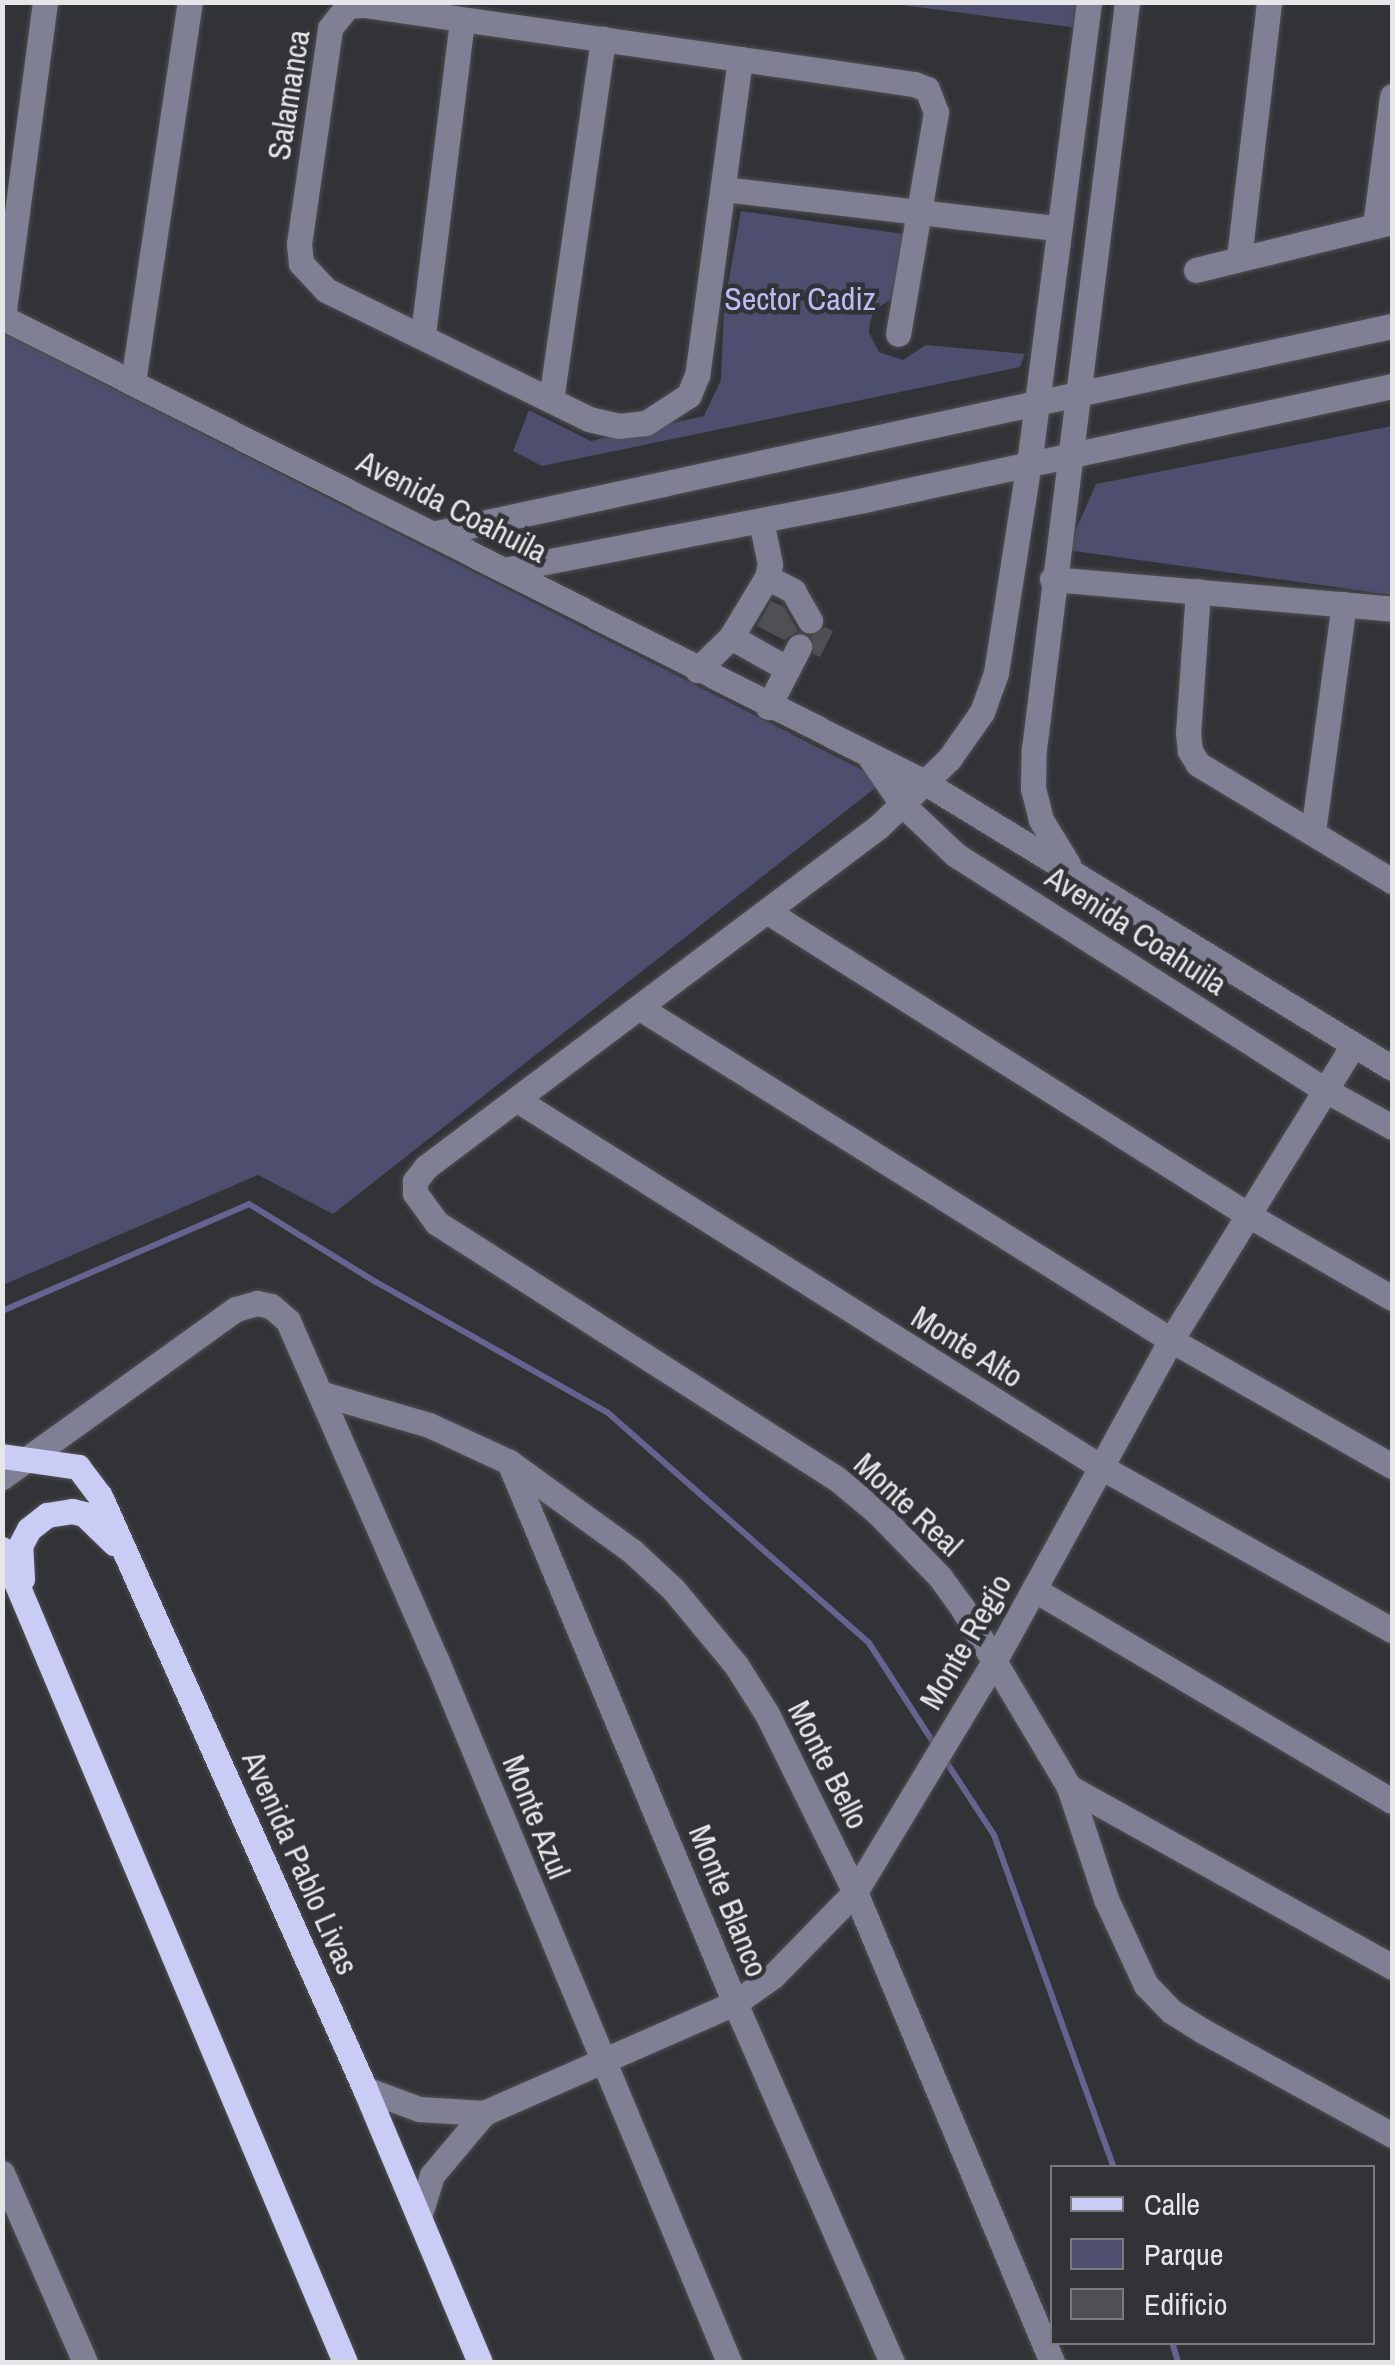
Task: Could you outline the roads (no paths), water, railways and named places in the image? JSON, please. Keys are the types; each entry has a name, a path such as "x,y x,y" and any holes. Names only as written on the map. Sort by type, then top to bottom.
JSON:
{"main road":[{"name":"Avenida Pablo Livas","path":"2,1456 70,1464 86,1474 365,2088 480,2362"},
{"path":"25,1602 20,1546 29,1529 46,1515 72,1511 84,1514 129,1563"},
{"path":"2,1549 339,2358"}],"street":[{"path":"3,317 45,2"},
{"path":"134,382 190,2"},
{"path":"519,1101 768,912 902,804 967,738 996,673 1029,462 1089,2"},
{"path":"1077,876 1040,820 1033,788 1052,579 1128,2"},
{"path":"1239,258 1270,2"},
{"name":"Salamanca","path":"740,59 696,375 689,395 646,423 619,426 589,418 326,290 300,263 299,244 330,28 337,14 364,4 740,59 927,90 936,112 920,212"},
{"path":"423,334 462,20"},
{"path":"551,400 602,39"},
{"path":"1196,270 1384,224 1392,96"},
{"path":"724,189 1057,228"},
{"path":"898,334 920,212"},
{"name":"Avenida Coahuila","path":"3,317 871,759 924,782 1392,1068"},
{"path":"432,534 1392,326"},
{"path":"504,570 761,521 1392,386"},
{"path":"697,670 731,637 767,577 770,564 761,521"},
{"path":"767,577 794,590 810,620"},
{"path":"1052,579 1392,609"},
{"path":"1198,591 1190,752 1210,774 1392,880"},
{"path":"1313,832 1344,604"},
{"path":"731,637 793,658 768,706"},
{"name":"Avenida Coahuila","path":"871,759 902,804 956,855 1326,1091 1392,1128"},
{"path":"768,912 1250,1216 1392,1298"},
{"path":"640,1008 1171,1340 1392,1466"},
{"name":"Monte Regio","path":"419,2217 432,2175 484,2113 735,2003 773,1976 855,1892 996,1658 1171,1340 1352,1046"},
{"name":"Monte Real","path":"519,1101 426,1166 415,1181 415,1193 437,1224 819,1468 864,1501 940,1577 996,1658 1070,1787 1106,1900 1146,1985 1172,2011 1203,2030 1392,2135"},
{"name":"Monte Alto","path":"519,1101 1100,1467 1392,1630"},
{"name":"Monte Azul","path":"30,1459 222,1318 247,1305 270,1306 296,1333 729,2362"},
{"name":"Monte Bello","path":"323,1394 429,1425 510,1462 632,1551 711,1632 767,1714 855,1892 1052,2362"},
{"path":"2,1477 30,1459"},
{"name":"Monte Blanco","path":"510,1462 735,2003 892,2362"},
{"path":"1034,1590 1392,1801"},
{"path":"1070,1787 1392,1967"},
{"name":"Monte Regio","path":"365,2088 408,2107 484,2113"},
{"path":"2,2173 84,2362"}],"waterway":[{"path":"2,1311 249,1204 376,1282 607,1412 869,1643 935,1745"},
{"path":"945,1760 994,1835 1113,2165"},
{"path":"1173,2345 1178,2362"}],"park label":[{"name":"Sector Cadiz","path":"800,299"}]}
